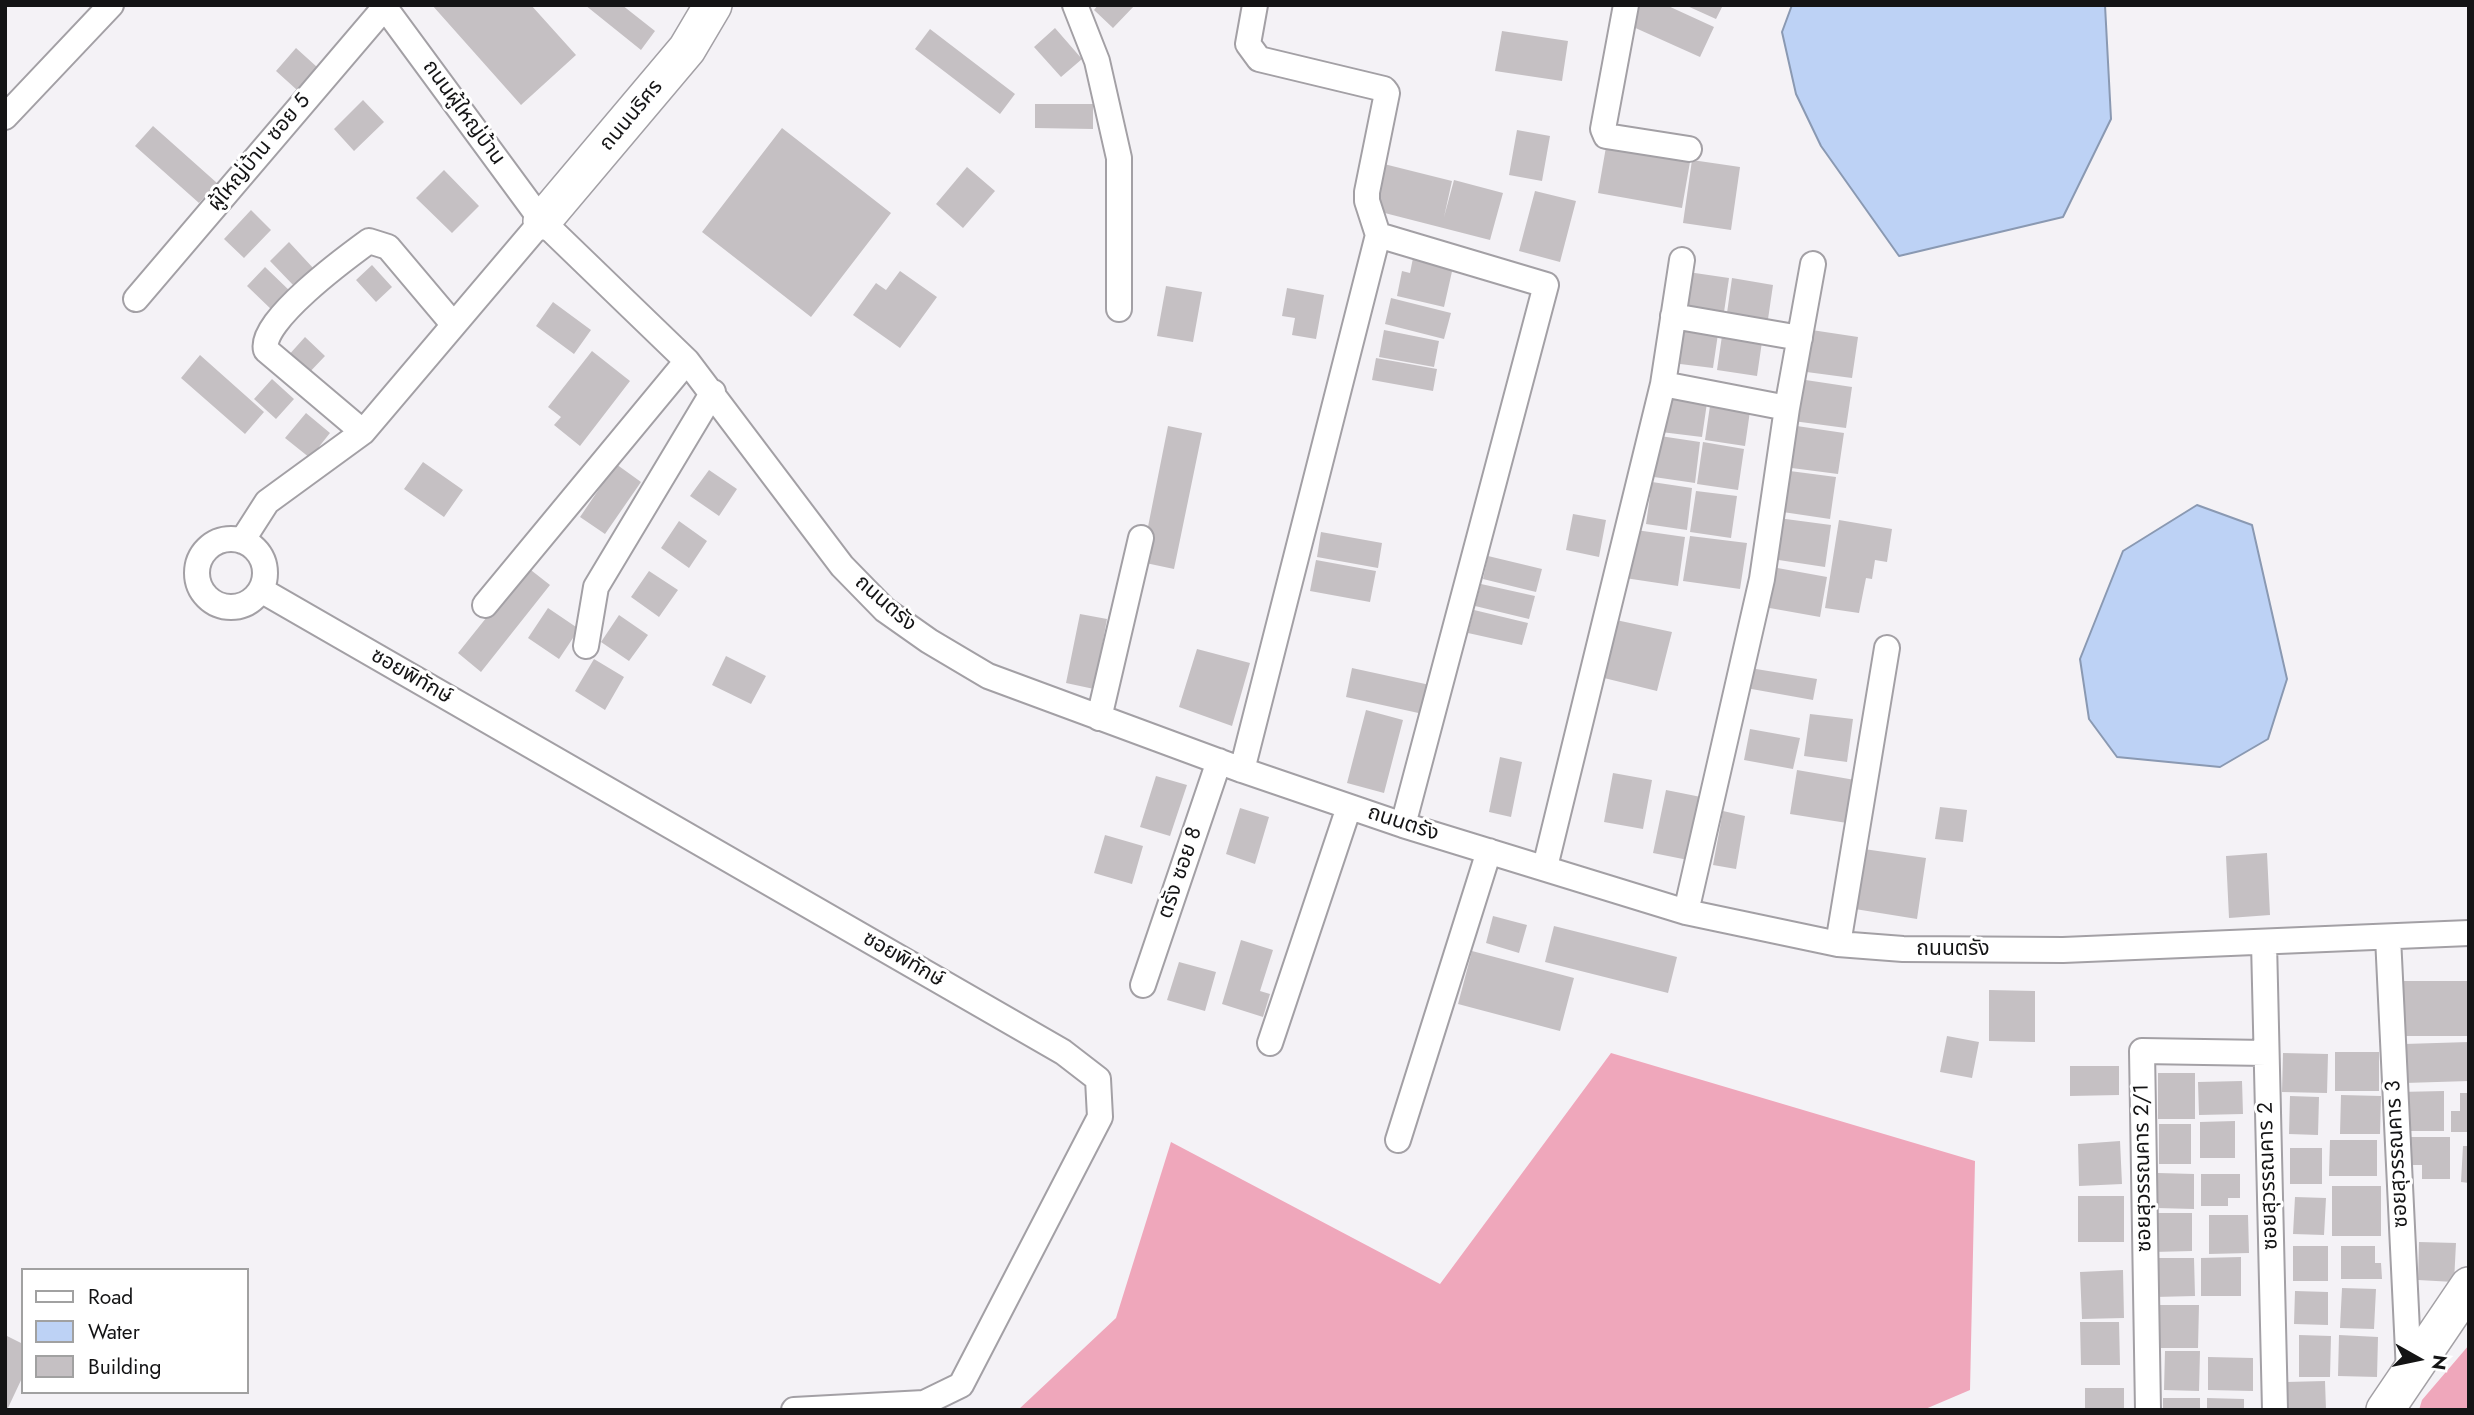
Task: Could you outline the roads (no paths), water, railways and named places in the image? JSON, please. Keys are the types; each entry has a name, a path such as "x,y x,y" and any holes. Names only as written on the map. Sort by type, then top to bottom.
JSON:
{"street":[{"path":"5,117 111,5"},
{"path":"1075,5 1097,61 1119,158 1119,309"},
{"path":"1242,770 1378,235 1367,192 1387,93 1384,89 1259,59 1248,44 1255,5"},
{"path":"1626,5 1603,129 1606,136 1689,149"},
{"name":"ถนนผู้ใหญ่บ้าน","path":"384,6 542,221"},
{"name":"ผู้ใหญ่บ้าน ซอย 5","path":"135,299 384,6"},
{"name":"ถนนนริศร","path":"542,221 688,49 707,7"},
{"path":"242,541 267,502 363,432 542,221"},
{"name":"ถนนตรัง","path":"542,221 687,361 842,566 885,610 929,641 988,676 1099,719 1403,825 1686,912 1839,944 1903,949 2063,950 2469,933"},
{"path":"1378,235 1546,285 1403,825"},
{"path":"363,432 266,350 268,333 319,281 369,241 388,247 453,324"},
{"path":"1545,867 1663,384 1682,260"},
{"path":"1686,912 1762,579 1787,408 1813,264"},
{"path":"1673,316 1800,338"},
{"path":"485,605 687,361"},
{"path":"1663,384 1787,408"},
{"path":"586,646 596,587 713,392"},
{"path":"1099,719 1141,538"},
{"path":"227,539 242,541 256,550 262,559 265,569 261,590 245,604 222,606 203,593 198,582 200,559 207,549 227,539"},
{"name":"ซอยพิทักษ์","path":"261,590 1051,1045 1098,1079 1100,1117 961,1385 924,1403 794,1410"},
{"path":"1839,944 1887,648"},
{"name":"ตรัง ซอย 8","path":"1143,985 1219,761"},
{"path":"1270,1042 1349,807"},
{"path":"1398,1140 1489,851"},
{"name":"ซอยสุวรรณคาร 3","path":"2388,937 2409,1372"},
{"name":"ซอยสุวรรณคาร 2","path":"2264,943 2275,1410"},
{"name":"ซอยสุวรรณคาร 2/1","path":"2148,1410 2142,1051 2266,1053"},
{"path":"2385,1410 2469,1286"}],"water":[{"path":"1792,5 2105,5 2111,119 2063,217 1899,256 1821,146 1796,94 1782,32"},
{"path":"2197,505 2252,525 2287,679 2268,739 2220,767 2117,757 2089,719 2080,659 2123,551"}]}
